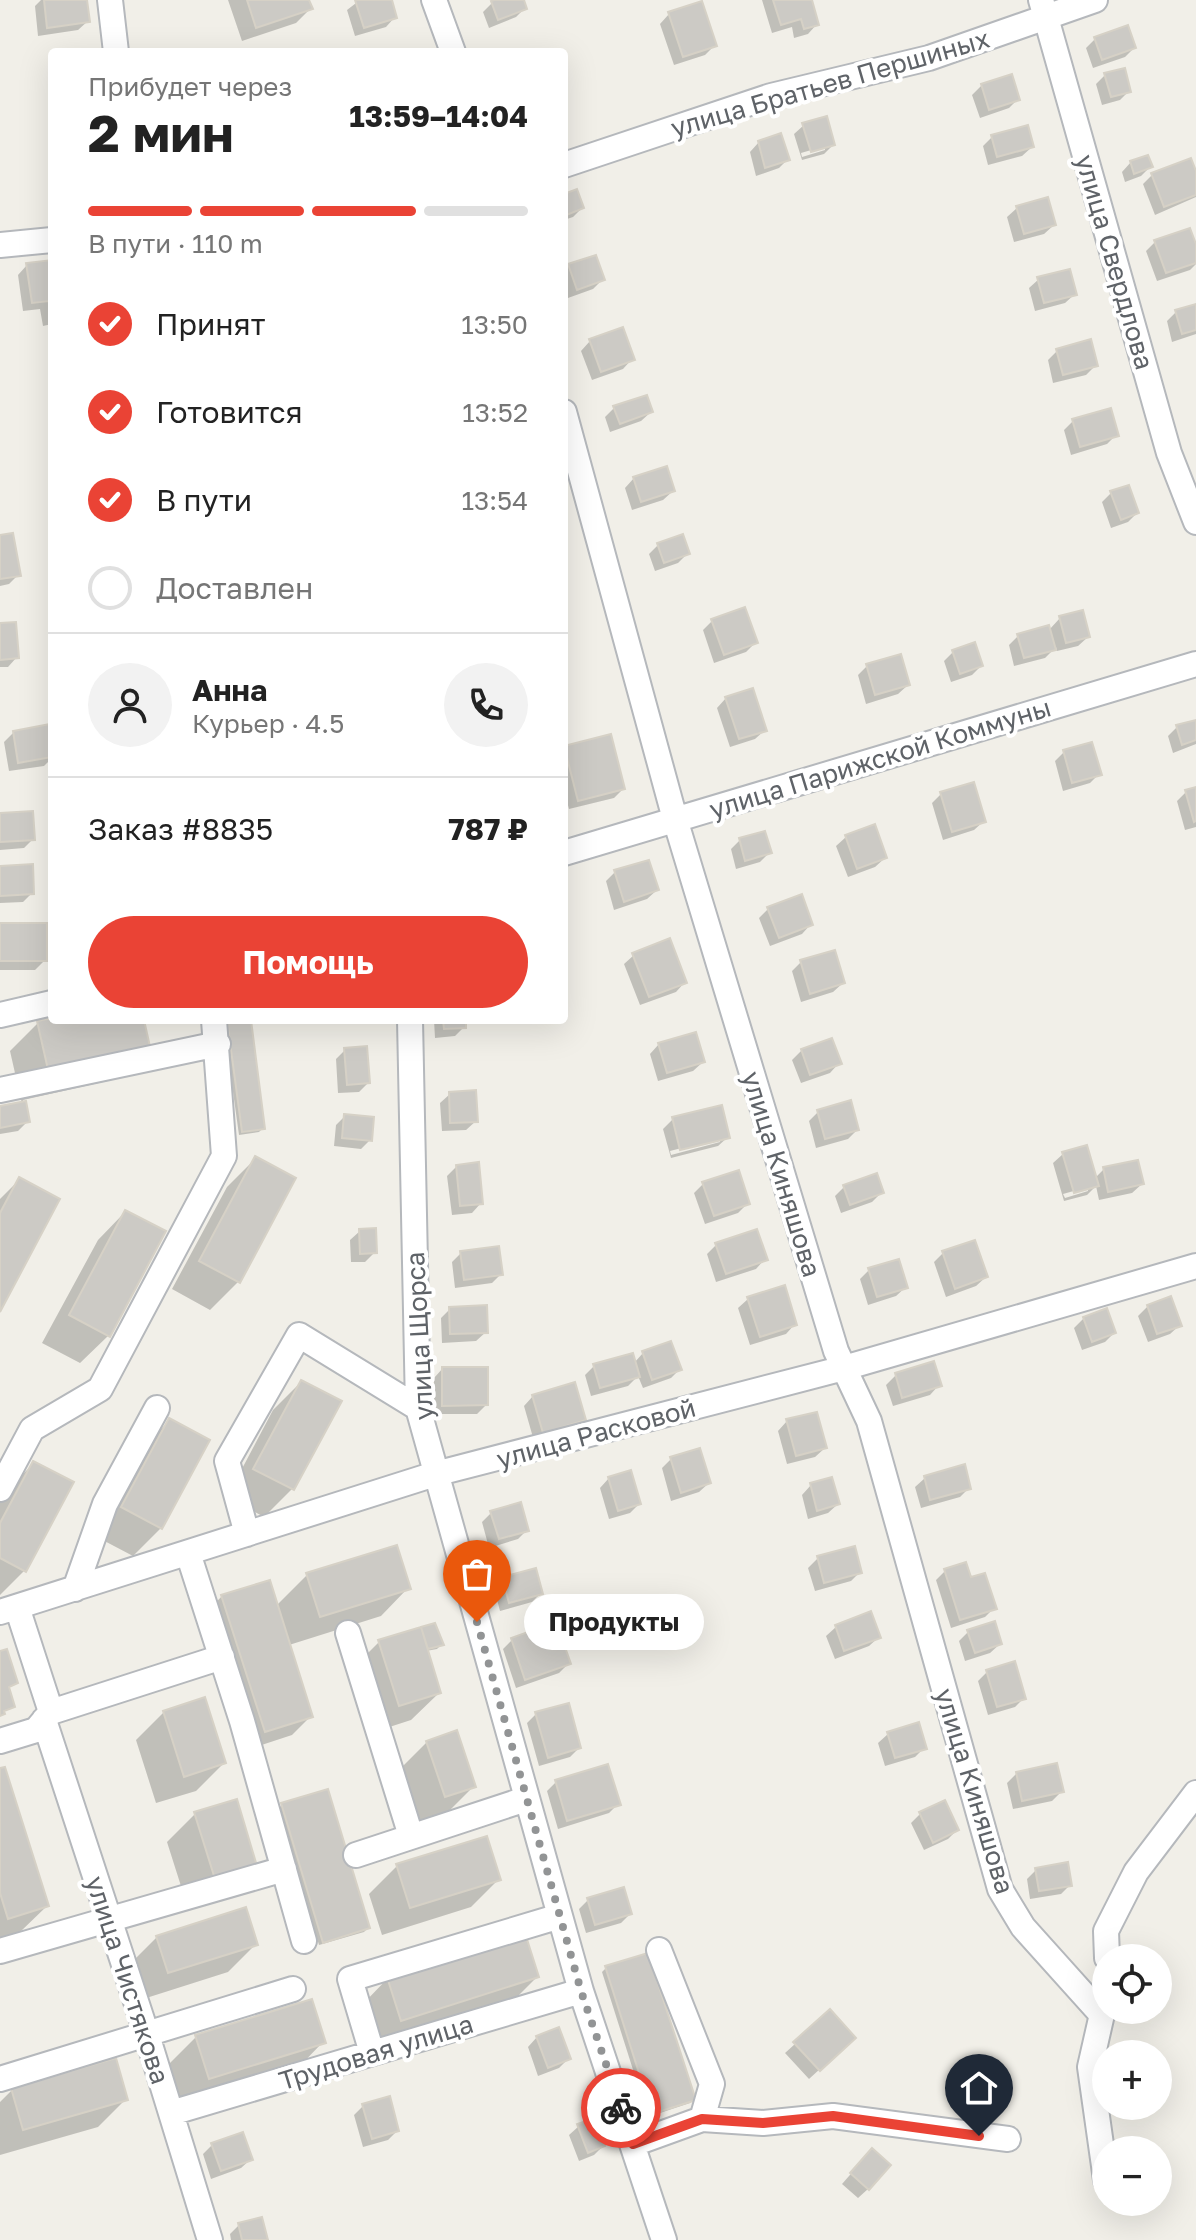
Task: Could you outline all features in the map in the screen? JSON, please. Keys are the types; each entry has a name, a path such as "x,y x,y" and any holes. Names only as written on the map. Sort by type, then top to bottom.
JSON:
{"street":[{"path":"110,0 116,48"},
{"path":"434,0 452,48"},
{"name":"улица Братьев Першиных","path":"568,164 771,96 929,58 1044,8 1095,0"},
{"name":"улица Свердлова","path":"1044,8 1169,453 1196,522"},
{"path":"0,245 48,240"},
{"name":"улица Киняшова","path":"568,427 675,819 836,1351 869,1421 1000,1889 1023,1927 1092,1993"},
{"name":"улица Парижской Коммуны","path":"568,852 1196,664"},
{"path":"0,1015 48,1004"},
{"name":"улица Щорса","path":"410,1024 418,1408 581,1991 664,2240"},
{"path":"0,1090 216,1032 224,1156 100,1389 32,1429 0,1489"},
{"name":"улица Расковой","path":"8,1610 435,1474 844,1368 1196,1266"},
{"path":"247,1534 227,1461 299,1335 418,1408"},
{"path":"75,1589 105,1504 157,1408"},
{"path":"188,1553 222,1657 304,1941"},
{"name":"улица Чистякова","path":"8,1610 48,1716 210,2240"},
{"path":"348,1633 411,1836"},
{"path":"0,1741 36,1730 48,1716 222,1657"},
{"path":"1106,1944 1106,1931 1136,1872 1196,1793"},
{"path":"356,1855 526,1799"},
{"path":"0,1951 284,1869"},
{"path":"372,2053 350,1979 560,1916"},
{"path":"659,1950 712,2084 702,2119"},
{"path":"0,2079 293,1989"},
{"name":"Трудовая улица","path":"171,2113 581,1991"},
{"path":"1100,2024 1090,2067 1100,2136"},
{"path":"633,2144 702,2119 763,2123 833,2116 1008,2139"}],"building":[{"path":"44,0 87,0 90,22 47,28"},
{"path":"247,0 309,0 313,9 256,28"},
{"path":"355,0 392,0 397,18 364,28"},
{"path":"524,0 527,9 498,20 491,1"},
{"path":"773,0 812,0 819,25 804,29 801,19 781,25"},
{"path":"702,1 717,46 683,57 668,12"},
{"path":"1128,25 1136,48 1102,60 1094,37"},
{"path":"1125,68 1131,92 1111,97 1104,73"},
{"path":"1012,74 1020,100 989,110 981,84"},
{"path":"827,116 835,145 811,152 802,123"},
{"path":"1028,125 1034,147 997,157 991,135"},
{"path":"781,133 790,160 765,168 758,141"},
{"path":"1148,155 1153,167 1134,174 1130,161"},
{"path":"1191,158 1196,171 1196,195 1164,207 1151,173"},
{"path":"577,189 584,208 568,214 568,192"},
{"path":"1048,197 1056,225 1024,234 1016,206"},
{"path":"1190,228 1196,244 1196,263 1166,273 1154,240"},
{"path":"596,255 605,280 577,290 568,264"},
{"path":"48,260 48,301 32,303 26,263"},
{"path":"1070,269 1077,295 1044,303 1037,277"},
{"path":"1196,304 1196,330 1182,334 1175,310"},
{"path":"623,327 635,360 601,372 589,339"},
{"path":"1091,339 1098,366 1063,375 1056,349"},
{"path":"647,395 653,412 620,424 613,406"},
{"path":"1111,408 1119,436 1080,447 1072,419"},
{"path":"667,466 675,491 641,502 633,477"},
{"path":"1129,485 1139,513 1121,520 1110,491"},
{"path":"13,533 21,576 0,579 0,535"},
{"path":"683,534 690,554 664,563 657,543"},
{"path":"745,607 758,643 724,655 711,619"},
{"path":"1083,610 1090,637 1066,643 1059,616"},
{"path":"16,622 19,658 0,660 0,623"},
{"path":"1049,625 1056,650 1024,658 1017,634"},
{"path":"975,642 983,666 960,674 952,650"},
{"path":"901,654 910,685 875,695 866,664"},
{"path":"753,688 767,731 739,739 725,697"},
{"path":"1196,720 1196,740 1182,745 1176,725"},
{"path":"48,724 48,758 18,763 13,731"},
{"path":"611,734 625,789 578,801 568,762 568,745"},
{"path":"1092,742 1102,775 1072,783 1063,750"},
{"path":"974,782 986,822 952,832 940,792"},
{"path":"1196,787 1196,821 1194,822 1185,790"},
{"path":"33,811 35,840 0,842 0,813"},
{"path":"875,824 887,858 857,869 845,835"},
{"path":"765,831 772,853 745,861 739,838"},
{"path":"649,860 659,890 624,902 614,870"},
{"path":"33,864 34,894 0,896 0,866"},
{"path":"802,894 813,925 779,938 767,907"},
{"path":"0,923 47,923 47,961 0,961"},
{"path":"670,938 687,983 649,997 632,953"},
{"path":"835,950 845,983 810,994 800,960"},
{"path":"48,1019 48,1024 145,1024 151,1051 49,1074 37,1021"},
{"path":"228,1024 252,1024 265,1129 242,1132"},
{"path":"443,1024 466,1024 466,1028 444,1029"},
{"path":"696,1032 705,1062 667,1073 658,1043"},
{"path":"832,1038 842,1064 810,1075 801,1049"},
{"path":"367,1046 370,1083 347,1085 344,1048"},
{"path":"476,1090 478,1122 450,1123 449,1092"},
{"path":"851,1100 859,1130 825,1139 817,1110"},
{"path":"26,1101 30,1122 0,1128 0,1106"},
{"path":"722,1105 730,1138 680,1150 672,1117"},
{"path":"344,1114 374,1117 372,1141 342,1138"},
{"path":"1087,1145 1099,1186 1074,1193 1062,1152"},
{"path":"255,1156 296,1178 240,1283 199,1261"},
{"path":"1138,1160 1144,1184 1108,1192 1103,1167"},
{"path":"479,1162 483,1204 460,1206 456,1165"},
{"path":"739,1170 750,1204 714,1216 702,1182"},
{"path":"877,1173 884,1193 850,1205 843,1185"},
{"path":"19,1177 60,1199 0,1312 0,1213"},
{"path":"125,1210 166,1231 110,1337 69,1315"},
{"path":"376,1228 377,1253 360,1254 359,1229"},
{"path":"757,1229 768,1260 726,1274 715,1243"},
{"path":"975,1240 988,1277 955,1289 942,1251"},
{"path":"499,1246 503,1275 464,1280 460,1251"},
{"path":"899,1259 908,1288 877,1297 868,1268"},
{"path":"785,1285 797,1325 760,1337 747,1297"},
{"path":"1171,1296 1182,1326 1157,1334 1147,1305"},
{"path":"487,1305 488,1333 450,1334 449,1307"},
{"path":"1107,1308 1116,1333 1092,1342 1083,1317"},
{"path":"671,1341 682,1370 652,1380 642,1351"},
{"path":"633,1353 640,1377 600,1388 593,1364"},
{"path":"934,1361 942,1386 902,1398 895,1373"},
{"path":"442,1367 488,1367 488,1405 442,1406"},
{"path":"301,1380 342,1401 294,1490 253,1469"},
{"path":"575,1382 586,1420 543,1433 532,1395"},
{"path":"817,1412 827,1448 796,1456 786,1419"},
{"path":"169,1418 210,1440 162,1529 121,1507"},
{"path":"700,1448 711,1483 681,1493 670,1457"},
{"path":"33,1461 74,1482 26,1572 0,1558 0,1523"},
{"path":"965,1464 971,1489 930,1500 924,1476"},
{"path":"631,1470 641,1504 618,1511 608,1477"},
{"path":"832,1477 840,1504 817,1511 810,1483"},
{"path":"521,1502 529,1531 499,1539 490,1511"},
{"path":"397,1545 411,1589 320,1617 306,1573"},
{"path":"855,1546 862,1573 824,1583 817,1556"},
{"path":"966,1562 971,1577 985,1573 997,1609 960,1620 944,1569"},
{"path":"536,1568 543,1594 509,1603 502,1577"},
{"path":"270,1580 313,1717 265,1732 221,1595"},
{"path":"871,1611 881,1638 844,1651 835,1625"},
{"path":"995,1621 1002,1644 975,1653 967,1630"},
{"path":"556,1622 571,1664 525,1680 511,1638"},
{"path":"435,1623 444,1645 428,1649 421,1627"},
{"path":"421,1627 441,1693 399,1706 378,1640"},
{"path":"7,1649 18,1683 9,1687 15,1707 0,1716 0,1651"},
{"path":"1015,1661 1026,1699 997,1707 986,1670"},
{"path":"205,1697 226,1763 184,1777 163,1711"},
{"path":"569,1703 581,1748 548,1758 535,1712"},
{"path":"919,1722 927,1749 895,1758 887,1732"},
{"path":"457,1730 476,1787 445,1797 426,1741"},
{"path":"1057,1763 1064,1792 1022,1801 1016,1772"},
{"path":"608,1764 621,1805 567,1821 555,1780"},
{"path":"5,1767 49,1906 8,1919 0,1893 0,1768"},
{"path":"328,1789 370,1928 323,1943 281,1803"},
{"path":"237,1799 257,1866 215,1879 194,1812"},
{"path":"945,1800 959,1830 933,1843 919,1812"},
{"path":"487,1836 501,1880 410,1908 396,1864"},
{"path":"1068,1862 1072,1886 1039,1891 1035,1868"},
{"path":"624,1887 632,1914 595,1925 587,1898"},
{"path":"246,1907 258,1945 168,1973 156,1936"},
{"path":"525,1933 539,1977 401,2021 387,1977"},
{"path":"648,1953 696,2100 652,2114 605,1966"},
{"path":"312,1999 326,2043 209,2079 195,2035"},
{"path":"830,2009 856,2038 820,2071 793,2042"},
{"path":"559,2027 571,2059 548,2068 536,2036"},
{"path":"116,2058 128,2100 23,2130 11,2088"},
{"path":"390,2096 399,2131 372,2139 362,2104"},
{"path":"595,2118 605,2146 588,2153 577,2124"},
{"path":"243,2132 253,2160 221,2171 211,2143"},
{"path":"872,2148 891,2165 869,2190 850,2173"},
{"path":"262,2217 268,2240 242,2240 238,2223"}],"way so far":[{"path":"477,1622 581,1991 621,2108"}],"place":[{"name":"Продукты","path":"477,1622"}],"route":[{"path":"621,2108 633,2144 702,2119 763,2123 833,2116 979,2136"}]}
